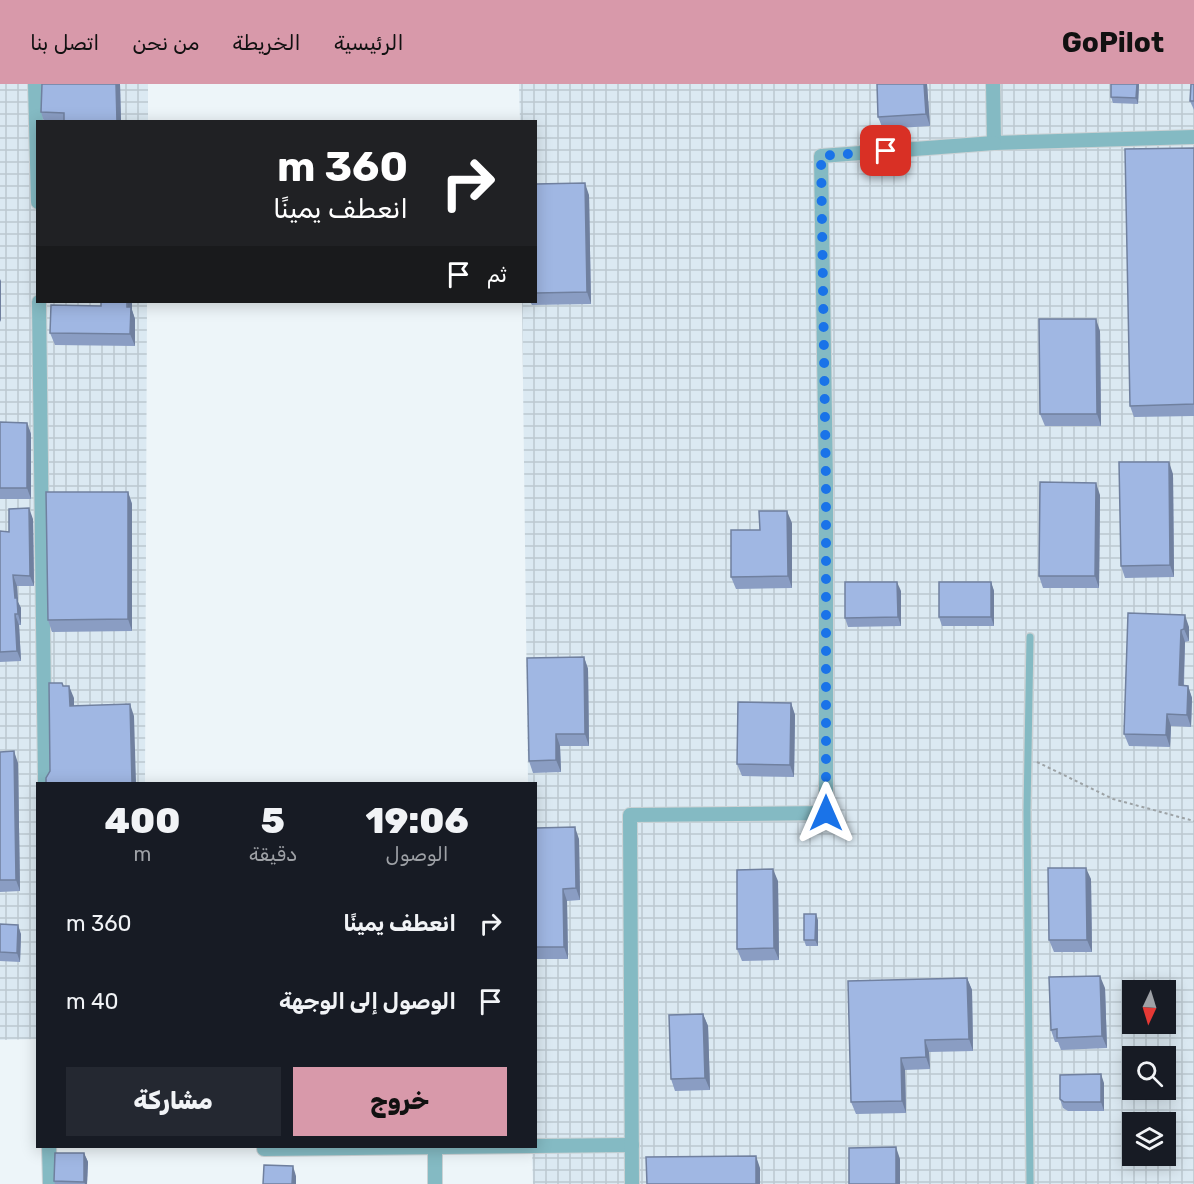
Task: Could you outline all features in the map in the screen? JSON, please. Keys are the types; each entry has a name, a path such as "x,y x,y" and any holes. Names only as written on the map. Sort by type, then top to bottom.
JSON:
{"street":[{"path":"35,84 36,123"},
{"path":"993,84 994,143"},
{"path":"632,1184 630,815 826,813 826,486 821,156 994,143 1194,138"},
{"path":"39,303 45,782"},
{"path":"537,1146 632,1145"},
{"path":"49,1148 50,1184"},
{"path":"264,1149 350,1148"},
{"path":"435,1148 435,1184"}],"lane":[{"path":"1030,637 1028,758 1030,1184"}],"path":[{"path":"1028,758 1113,799 1194,821"}],"shaded area":[{"path":"0,84 148,84 148,120 36,120 36,303 147,303 145,782 36,782 36,1039 0,1040"},
{"path":"519,84 1194,84 1194,1184 533,1184 532,1148 537,1148 537,782 528,782 522,303 537,303 537,120 520,120"}],"building":[{"path":"42,84 116,84 117,120 64,120 64,113 41,112"},
{"path":"877,84 924,84 926,114 878,117"},
{"path":"1111,84 1137,84 1136,98 1111,97"},
{"path":"1191,84 1194,84 1194,101 1190,101"},
{"path":"1194,148 1194,404 1130,406 1125,149"},
{"path":"585,183 587,292 537,293 537,184"},
{"path":"101,303 127,303 127,307 131,307 130,334 50,333 51,305 101,306"},
{"path":"1039,319 1096,319 1097,414 1040,414"},
{"path":"0,422 27,423 27,488 0,488"},
{"path":"1119,462 1169,462 1170,565 1121,566"},
{"path":"1040,482 1096,483 1095,576 1039,576"},
{"path":"46,492 128,492 128,619 48,620"},
{"path":"29,508 30,576 13,575 18,614 15,614 17,651 0,652 0,531 9,532 9,509"},
{"path":"759,511 787,511 788,576 731,577 731,530 760,530"},
{"path":"845,582 897,582 898,617 845,618"},
{"path":"939,582 991,582 991,617 939,617"},
{"path":"1128,613 1185,615 1184,629 1181,630 1179,685 1188,686 1187,715 1167,714 1166,735 1124,734"},
{"path":"584,657 585,734 556,734 556,760 529,761 527,658"},
{"path":"49,683 62,683 63,686 69,686 70,706 130,704 132,782 46,782 50,771"},
{"path":"738,702 791,703 790,765 737,764"},
{"path":"14,751 16,880 0,880 0,752"},
{"path":"575,827 576,888 563,889 564,947 537,947 537,828"},
{"path":"1048,868 1086,868 1087,940 1049,940"},
{"path":"773,869 774,948 737,949 737,870"},
{"path":"804,914 816,914 815,940 804,940"},
{"path":"0,924 18,925 17,953 0,952"},
{"path":"1100,976 1102,1036 1057,1038 1057,1029 1051,1030 1049,977"},
{"path":"967,978 969,1039 925,1040 926,1057 901,1058 902,1101 851,1102 848,981"},
{"path":"703,1014 705,1078 671,1079 669,1015"},
{"path":"1101,1074 1101,1102 1064,1102 1060,1099 1060,1075"},
{"path":"896,1147 896,1184 849,1184 849,1148"},
{"path":"55,1153 84,1153 84,1182 54,1181"},
{"path":"756,1156 756,1184 647,1184 646,1157"},
{"path":"264,1165 293,1166 292,1184 263,1184"}],"route":[{"path":"826,813 826,486 821,156 886,151"}]}
